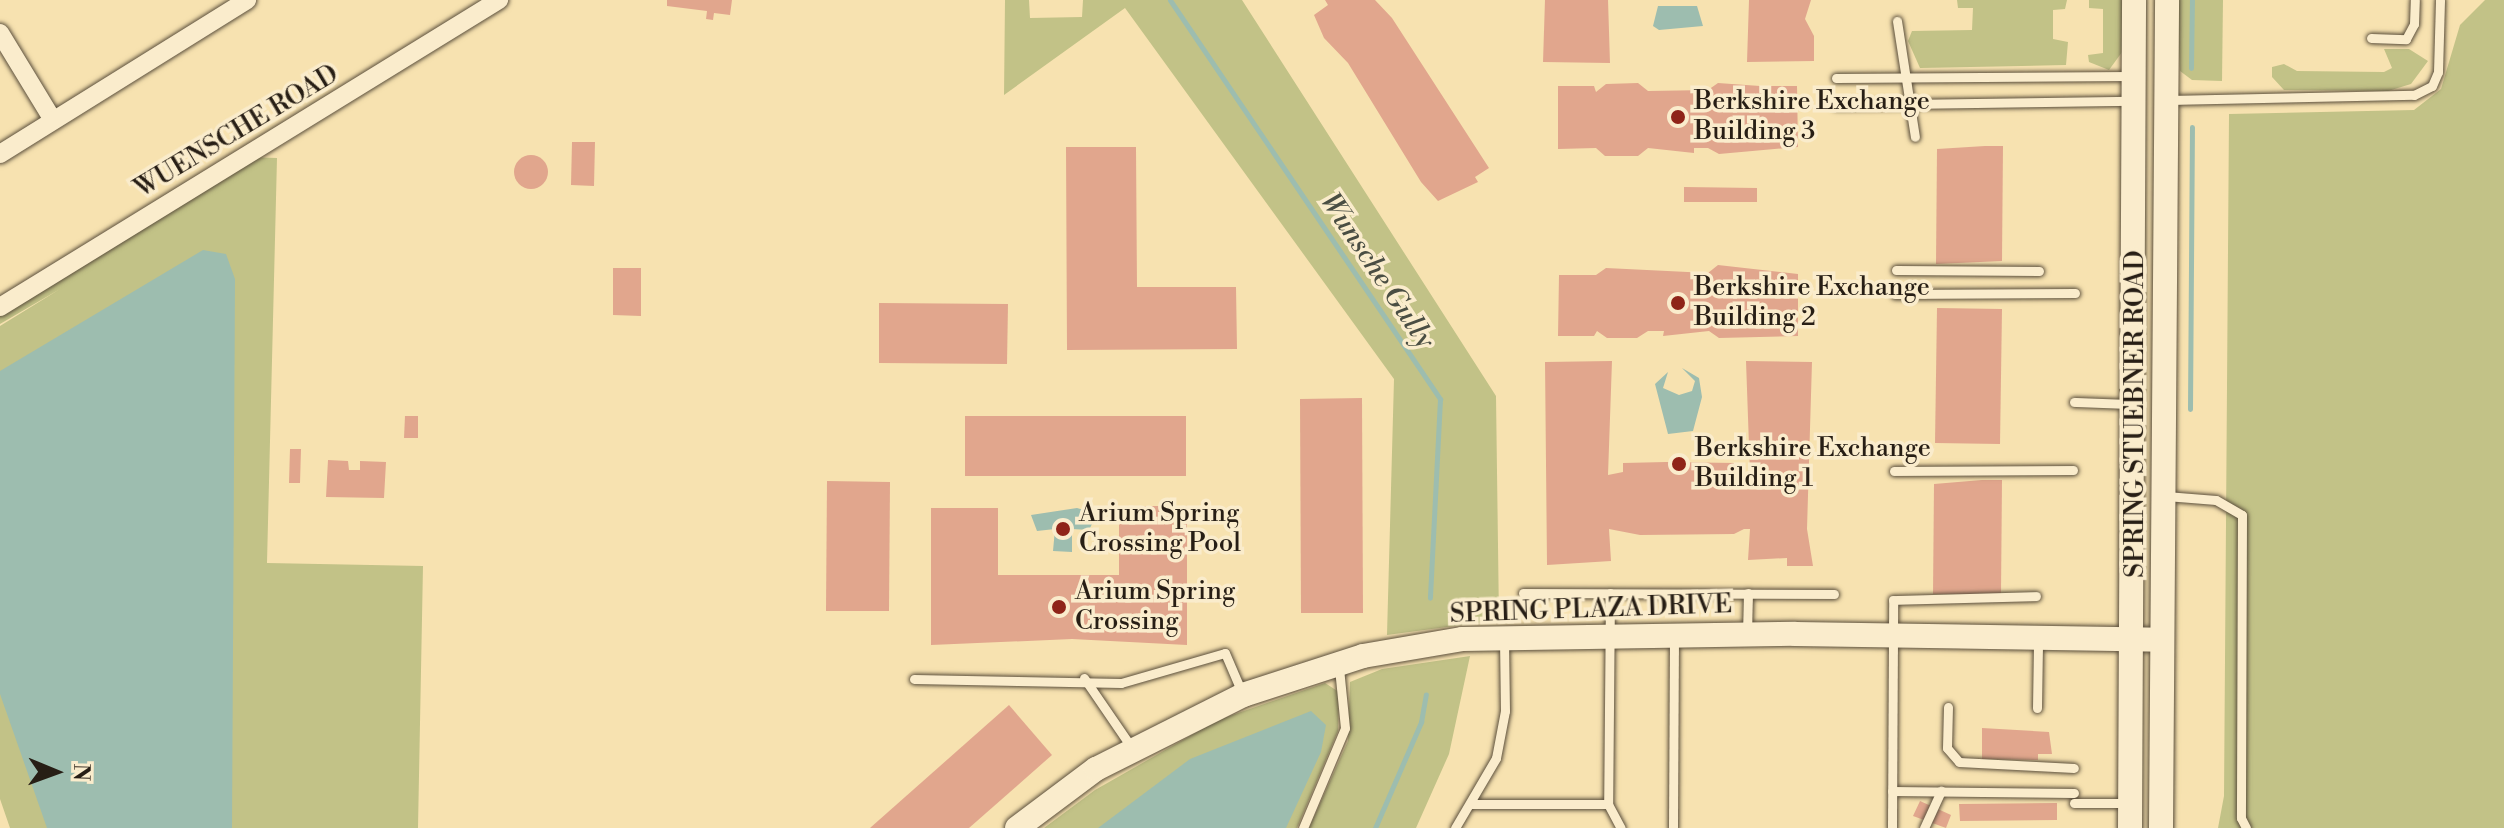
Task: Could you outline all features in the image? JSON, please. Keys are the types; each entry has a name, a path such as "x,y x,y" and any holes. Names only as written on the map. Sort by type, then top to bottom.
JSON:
{"main road":[{"name":"SPRING STUEBNER ROAD","path":"2130,828 2134,0"},
{"name":"SPRING STUEBNER ROAD","path":"2161,828 2167,0"},
{"path":"2134,76 2166,100"},
{"path":"2134,101 2166,100"},
{"name":"SPRING PLAZA DRIVE","path":"1017,828 1132,748 1243,695 1338,664 1462,639 1747,634 2162,640"}],"street":[{"path":"0,154 247,0"},
{"name":"WUENSCHE ROAD","path":"0,307 499,0"},
{"path":"0,33 53,120"}],"lane":[{"path":"2371,38 2406,39 2414,24 2415,0"},
{"path":"2166,100 2414,95 2432,86 2438,72 2440,0"},
{"path":"1897,21 1915,137"},
{"path":"1836,78 2134,76"},
{"path":"1836,105 2134,101"},
{"path":"1896,270 2039,271"},
{"path":"1895,294 2075,293"},
{"path":"2074,402 2132,404"},
{"path":"1894,471 2073,470"},
{"path":"2163,496 2216,500 2242,515 2241,818 2246,828"},
{"path":"1523,593 1834,594"},
{"path":"1610,593 1608,804 1621,828"},
{"path":"1747,634 1748,593"},
{"path":"1892,828 1893,600 2036,596"},
{"path":"1673,828 1674,634"},
{"path":"1455,828 1472,804 1496,758 1505,711 1504,637"},
{"path":"2037,708 2038,637"},
{"path":"914,679 1084,678 1121,683 1225,653 1243,695"},
{"path":"1303,828 1345,728 1338,664"},
{"path":"1084,678 1132,748"},
{"path":"1948,707 1947,748 1959,762 2074,768"},
{"path":"1892,791 1941,791 2130,803"},
{"path":"1924,828 1941,791"},
{"path":"1472,804 1608,804"}],"green space":[{"path":"1005,0 1029,0 1030,18 1082,17 1083,0 1242,0 1496,396 1499,620 1387,635 1394,379 1125,8 1004,95"},
{"path":"1957,0 2067,0 2065,9 2053,10 2053,39 2068,42 2066,65 1920,68 1908,41 1912,31 1972,30 1973,8 1958,8"},
{"path":"2089,0 2125,0 2125,48 2109,70 2089,62 2088,55 2103,53 2103,9 2089,8"},
{"path":"2177,0 2223,0 2222,81 2192,80 2180,71"},
{"path":"2485,0 2504,0 2504,828 2218,828 2224,796 2229,114 2414,110 2441,89 2460,25"},
{"path":"2384,49 2409,49 2428,61 2411,84 2388,91 2284,90 2272,77 2272,67 2284,64 2297,71 2384,72 2392,68"},
{"path":"250,157 277,158 267,563 423,566 418,828 10,828 0,799 0,326 60,289 0,324 0,311"},
{"path":"1470,656 1449,754 1416,828 1309,828 1348,741 1350,682 1382,669"},
{"path":"1325,683 1339,692 1338,731 1297,828 1044,828 1095,790 1218,720"}],"shaded area":[{"path":"1658,6 1697,6 1703,26 1659,30 1653,26"},
{"path":"203,250 226,254 235,279 232,828 47,828 0,694 0,371"},
{"path":"1682,368 1699,378 1702,397 1693,431 1668,434 1655,384 1668,372 1663,388 1679,395 1692,391 1695,381"},
{"name":"Arium Spring Crossing Pool","path":"1077,508 1097,514 1089,530 1072,529 1072,552 1053,551 1055,529 1037,531 1031,515"},
{"path":"1311,711 1326,725 1321,752 1286,828 1098,828 1190,759"}],"building":[{"path":"667,0 732,0 730,15 714,13 713,20 706,19 707,11 667,6"},
{"path":"1325,0 1375,0 1392,18 1489,168 1475,177 1478,182 1438,201 1421,182 1348,63 1324,38 1314,15 1328,5"},
{"path":"1545,0 1608,0 1610,63 1543,62"},
{"path":"1749,0 1811,0 1805,19 1814,36 1814,61 1747,62"},
{"name":"Berkshire Exchange Building 3","path":"1638,83 1648,91 1708,90 1718,83 1760,86 1760,92 1762,86 1797,86 1798,147 1719,154 1708,148 1694,148 1694,153 1648,148 1638,156 1605,156 1596,148 1558,149 1558,86 1594,86 1596,92 1606,84"},
{"path":"572,142 595,142 594,186 571,185"},
{"path":"2003,146 2002,261 1936,264 1937,149"},
{"path":"1066,147 1136,147 1137,287 1236,287 1237,349 1067,350"},
{"path":"531,155 543,160 548,172 543,184 531,189 519,184 514,172 519,160"},
{"path":"1684,187 1757,188 1757,202 1684,202"},
{"name":"Berkshire Exchange Building 2","path":"1718,265 1798,274 1798,336 1719,338 1709,331 1663,336 1664,331 1648,331 1637,338 1607,338 1597,331 1594,336 1558,336 1559,275 1596,275 1606,268 1708,273"},
{"path":"613,268 641,268 641,316 613,315"},
{"path":"879,303 1008,304 1007,364 879,363"},
{"path":"1937,308 2002,309 2000,444 1935,443"},
{"name":"Berkshire Exchange Building 1","path":"1612,361 1608,475 1623,472 1623,463 1666,462 1735,463 1736,472 1750,474 1746,361 1812,362 1807,529 1813,566 1787,566 1787,558 1748,560 1750,529 1734,534 1640,535 1609,529 1611,561 1547,565 1545,362"},
{"path":"1362,398 1363,613 1301,613 1300,399"},
{"path":"405,416 418,416 418,438 404,438"},
{"path":"965,416 1186,416 1186,476 965,476"},
{"path":"290,449 301,449 300,483 289,483"},
{"path":"328,460 348,461 349,470 360,470 360,461 386,462 384,498 326,497"},
{"path":"2002,480 2001,594 1933,594 1934,484"},
{"path":"827,481 890,482 889,611 826,611"},
{"name":"Arium Spring Crossing","path":"1119,506 1187,506 1187,645 1072,639 931,645 931,508 998,508 998,575 1119,575"},
{"path":"1009,705 1052,755 969,828 870,828"},
{"path":"1982,728 2049,732 2052,754 2038,754 2038,760 1982,759"},
{"path":"1920,801 1951,815 1946,828 1913,816"},
{"path":"2057,803 2057,820 1960,821 1959,804"}],"waterway":[{"name":"Wunsche Gully","path":"1170,0 1440,399 1430,598"},
{"path":"2191,68 2192,0"},
{"path":"2190,409 2192,127"},
{"name":"Wunsche Gully","path":"1375,828 1421,722 1426,694"}],"place":[{"name":"Berkshire Exchange Building 3","path":"1678,117"},
{"name":"Berkshire Exchange Building 2","path":"1678,303"},
{"name":"Berkshire Exchange Building 1","path":"1679,464"},
{"name":"Arium Spring Crossing Pool","path":"1063,529"},
{"name":"Arium Spring Crossing","path":"1059,607"}]}
